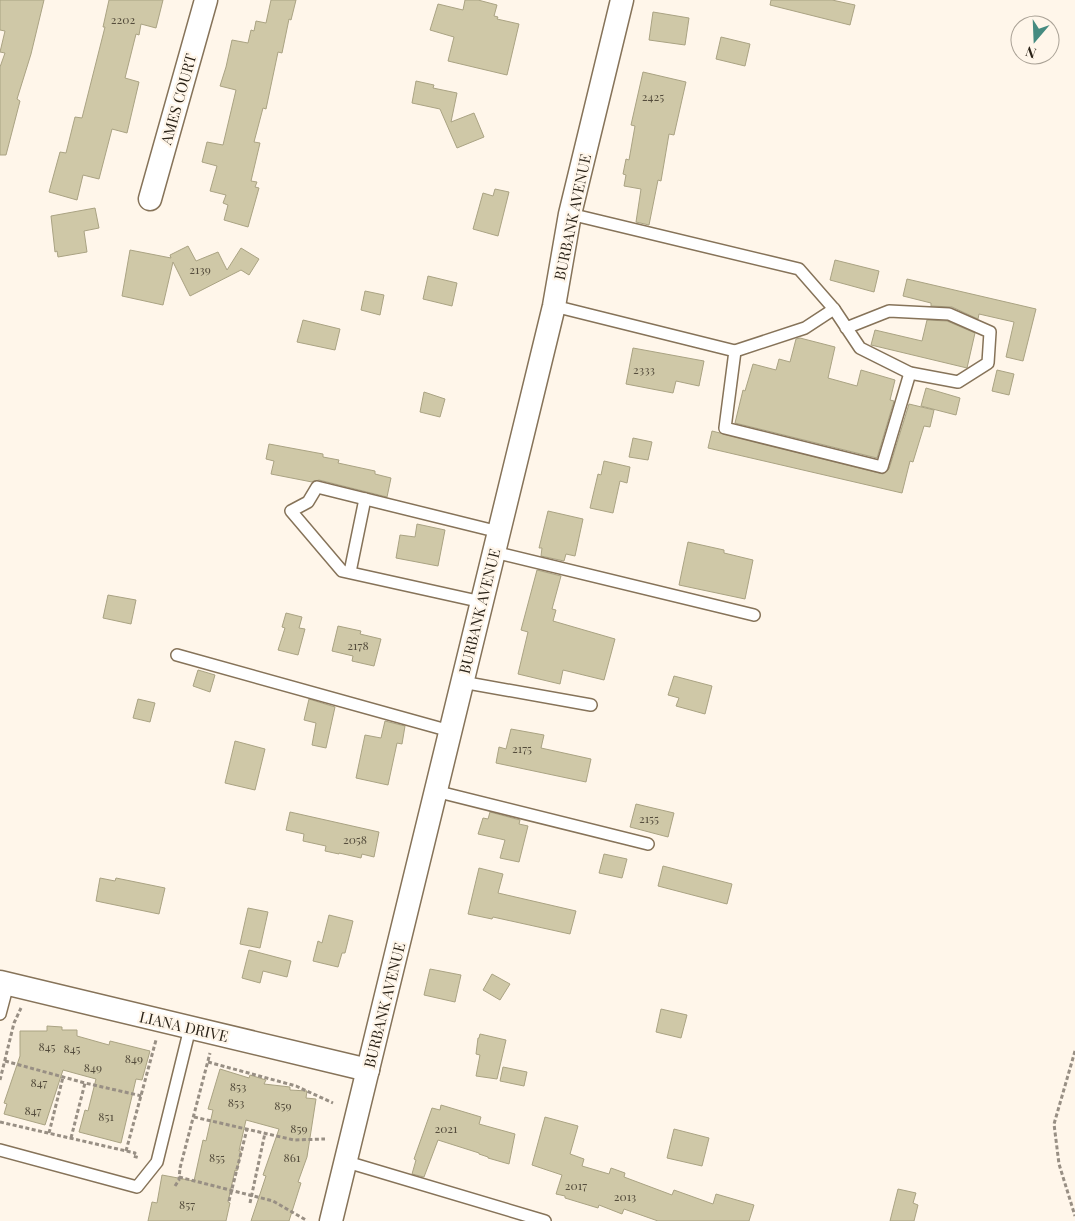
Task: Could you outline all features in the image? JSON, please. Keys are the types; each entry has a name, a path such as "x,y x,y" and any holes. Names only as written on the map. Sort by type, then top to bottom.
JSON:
{"street":[{"name":"AMES COURT","path":"150,198 206,0"},
{"name":"BURBANK AVENUE","path":"331,1221 347,1162 435,791 554,306 570,214 622,0"},
{"name":"LIANA DRIVE","path":"4,983 368,1070"}],"lane":[{"path":"570,214 799,269 834,309 846,328 860,348 910,373 958,382 988,363 990,332 950,314 889,311 846,328"},
{"path":"554,306 735,351 805,328 834,309"},
{"path":"735,351 725,428 882,467 910,373"},
{"path":"482,602 342,570 291,511 308,502 317,487 365,499 496,542 754,615"},
{"path":"350,572 365,499"},
{"path":"177,655 450,731"},
{"path":"462,682 591,705"},
{"path":"435,791 648,844"},
{"path":"0,1014 4,983"},
{"path":"0,1150 137,1187 157,1162 190,1028"},
{"path":"347,1162 545,1221"}],"path":[{"path":"0,1080 14,1023 21,1008"},
{"path":"126,1151 157,1037"},
{"path":"176,1186 211,1050"},
{"path":"1075,1051 1054,1124 1059,1164 1075,1216"},
{"path":"4,1061 142,1096"},
{"path":"208,1062 296,1086 333,1103"},
{"path":"49,1133 63,1077"},
{"path":"71,1138 85,1083"},
{"path":"194,1117 294,1140 325,1140"},
{"path":"0,1122 134,1153 133,1156 140,1158"},
{"path":"229,1201 247,1129"},
{"path":"250,1203 265,1133"},
{"path":"179,1177 273,1201 306,1220"}],"building":[{"path":"0,0 44,0 31,54 17,99 20,101 6,155 0,155 0,67 5,53 0,52 5,31 0,30"},
{"path":"109,0 163,0 156,28 141,24 139,35 136,34 125,78 139,82 127,133 112,129 99,179 83,175 77,200 49,192 60,152 66,153 75,117 82,118 105,27 103,27"},
{"path":"271,0 296,0 291,20 289,19 282,53 278,52 266,109 263,108 254,142 260,143 251,181 257,182 255,187 259,188 248,227 224,220 228,205 223,203 226,195 210,191 217,166 202,162 207,142 223,145 236,90 220,86 232,40 248,43 251,30 254,31 256,21 266,23"},
{"path":"465,0 478,0 497,5 494,16 498,17 497,19 519,24 507,75 448,61 454,37 430,30 438,4 463,10"},
{"path":"771,0 832,0 855,5 850,25 770,5"},
{"path":"653,12 689,18 685,45 649,40"},
{"path":"721,37 750,44 745,66 716,59"},
{"path":"643,72 686,82 674,135 669,134 661,181 658,180 649,225 636,222 641,189 624,186 626,175 623,174 626,159 629,160 635,126 631,125"},
{"path":"416,81 434,85 433,88 457,93 451,122 474,113 484,137 457,148 440,109 412,103"},
{"path":"495,189 509,192 498,236 473,229 483,193 493,196"},
{"path":"95,208 99,228 84,231 87,252 58,257 57,251 55,252 51,216"},
{"path":"188,246 196,261 218,252 227,270 241,248 259,259 249,275 241,270 190,296 173,262 163,305 122,296 130,250 171,258 170,255"},
{"path":"835,260 879,271 874,292 830,280"},
{"path":"428,276 457,283 452,306 423,299"},
{"path":"907,279 1036,309 1023,361 1006,357 1014,322 979,314 978,319 952,307 931,306 931,303 903,296"},
{"path":"365,291 384,295 380,315 361,310"},
{"path":"303,320 340,329 335,350 297,342"},
{"path":"927,320 947,321 975,333 967,368 871,345 875,330 922,341"},
{"path":"800,338 835,347 828,378 857,386 861,370 895,380 890,400 894,401 877,458 735,423 743,390 745,391 753,364 776,370 779,359 790,362 796,339"},
{"path":"633,348 704,361 699,386 676,381 673,393 626,384"},
{"path":"997,370 1014,374 1009,395 992,391"},
{"path":"926,388 960,398 956,415 921,406"},
{"path":"424,392 445,399 440,417 420,412"},
{"path":"909,404 934,410 930,427 924,426 913,462 910,461 902,493 708,448 712,431 883,474 889,469"},
{"path":"633,438 652,442 648,460 629,457"},
{"path":"269,444 323,454 323,457 339,460 338,463 375,471 375,474 391,478 387,497 319,480 312,482 271,474 274,461 266,459"},
{"path":"604,461 630,467 627,483 620,481 613,513 590,508 598,474 601,475"},
{"path":"548,511 583,519 575,556 566,554 564,561 541,556 542,548 539,548"},
{"path":"417,524 445,530 438,566 396,558 400,535 415,537"},
{"path":"688,542 724,550 724,553 753,560 745,599 679,585"},
{"path":"537,570 561,576 552,609 556,610 553,621 615,639 604,680 563,670 560,684 518,674 528,632 521,630"},
{"path":"108,595 136,600 131,624 103,618"},
{"path":"286,613 302,617 299,628 305,629 298,655 278,650 285,628 282,627"},
{"path":"338,626 361,631 360,634 381,639 374,666 352,661 353,656 332,651"},
{"path":"198,670 215,675 210,692 193,686"},
{"path":"674,676 712,686 705,714 676,706 679,698 668,695"},
{"path":"138,699 155,703 150,722 133,718"},
{"path":"309,699 335,707 326,748 312,745 316,723 304,720"},
{"path":"385,721 405,726 402,744 397,743 388,785 356,778 365,735 381,738"},
{"path":"511,729 544,735 541,748 591,759 586,782 496,763 499,747 506,749"},
{"path":"235,741 265,749 255,790 225,783"},
{"path":"636,804 674,813 668,837 630,827"},
{"path":"290,812 379,832 374,857 362,854 361,858 325,851 326,846 303,841 304,834 286,830"},
{"path":"490,812 520,820 519,824 528,826 519,862 500,858 505,840 478,834 483,818 488,819"},
{"path":"604,854 627,859 622,878 599,873"},
{"path":"663,866 732,884 727,904 658,886"},
{"path":"479,868 503,874 498,893 576,911 570,934 493,917 492,919 468,914"},
{"path":"100,878 115,881 116,878 165,888 159,914 96,901"},
{"path":"248,908 268,912 260,948 240,944"},
{"path":"329,915 353,921 345,953 342,953 338,967 313,961 318,941 322,943"},
{"path":"249,950 291,961 287,977 263,971 260,983 242,978"},
{"path":"430,969 461,975 455,1002 424,995"},
{"path":"492,974 510,984 500,1000 483,990"},
{"path":"661,1009 687,1015 681,1038 656,1032"},
{"path":"47,1026 62,1027 62,1030 77,1030 77,1036 109,1045 110,1041 150,1051 142,1080 136,1079 121,1143 79,1132 85,1110 88,1111 96,1079 63,1070 45,1125 4,1114 7,1104 4,1103 20,1056 20,1031 47,1031"},
{"path":"480,1034 506,1040 497,1079 476,1076 480,1055 476,1054"},
{"path":"503,1067 527,1072 524,1086 500,1081"},
{"path":"220,1069 249,1078 250,1075 266,1080 264,1084 290,1087 290,1090 307,1091 306,1098 316,1099 307,1157 298,1182 301,1183 289,1221 251,1221 266,1176 263,1175 279,1129 246,1120 239,1151 241,1152 237,1171 235,1170 228,1202 230,1203 226,1221 148,1221 152,1202 157,1203 162,1175 194,1181 203,1140 206,1141 213,1110 208,1109"},
{"path":"441,1105 481,1117 479,1124 515,1134 509,1164 438,1140 424,1177 412,1174 416,1160 414,1159 432,1108 440,1110"},
{"path":"545,1117 578,1126 570,1154 584,1159 582,1166 609,1174 611,1168 625,1173 624,1177 672,1195 674,1190 713,1204 716,1194 754,1205 749,1221 658,1221 624,1209 622,1214 599,1205 598,1208 556,1194 562,1175 532,1165"},
{"path":"674,1129 709,1138 702,1166 667,1158"},
{"path":"898,1189 916,1193 913,1203 918,1205 914,1221 890,1221"}]}
